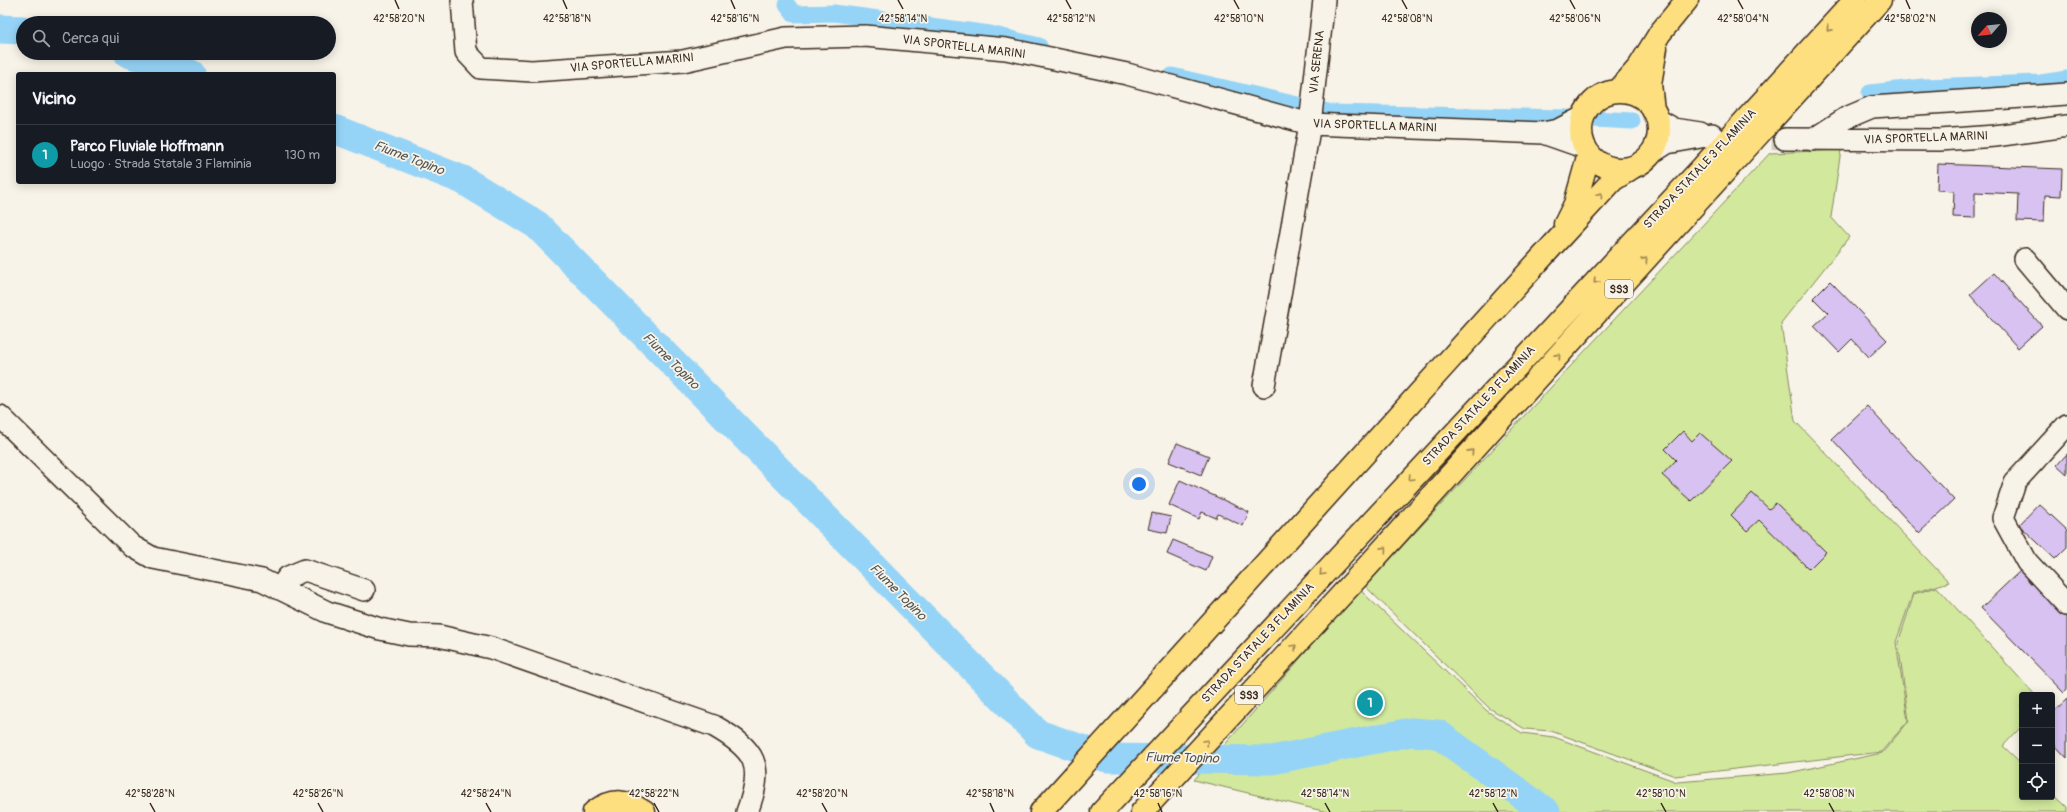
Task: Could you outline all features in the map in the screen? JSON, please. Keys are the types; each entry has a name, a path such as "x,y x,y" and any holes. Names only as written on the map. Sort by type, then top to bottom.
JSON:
{"main road":[{"path":"1618,91 1639,67 1660,33 1686,0"},
{"name":"STRADA STATALE 3 FLAMINIA","path":"1102,812 1292,606 1699,171 1855,0"},
{"name":"STRADA STATALE 3 FLAMINIA","path":"1142,812 1357,578 1880,0"},
{"path":"1041,812 1231,599 1613,180 1643,161 1652,153 1658,137 1650,84 1660,33"},
{"path":"1554,244 1575,204 1587,151 1582,138 1581,128 1583,117 1588,107 1596,99 1606,93 1618,91 1628,92 1647,102 1655,115"},
{"name":"VIA SPORTELLA MARINI","path":"1587,151 1598,162 1609,167 1621,169 1633,167"},
{"path":"594,812 602,806 618,802 631,803 644,812"}],"street":[{"name":"VIA SPORTELLA MARINI","path":"462,0 466,52 481,68 532,72 683,61 786,38 865,36 1006,49 1127,74 1310,123 1543,133 1587,151"},
{"name":"VIA SERENA","path":"1264,386 1310,123 1324,0"},
{"path":"1812,140 1846,118 1872,107 2067,94"},
{"path":"1652,153 1667,143 1712,135 1674,129 1655,115"},
{"path":"1543,133 1558,130 1583,117"},
{"name":"VIA SPORTELLA MARINI","path":"1785,139 1940,140 1995,136 2067,126"},
{"path":"2025,259 2067,309"},
{"path":"0,416 132,546 153,558 262,580 327,612 380,629 409,635 439,636 491,648 714,726 736,738 748,750 756,765 754,793 747,812"},
{"path":"2067,425 2015,482 2003,518 2027,562 2067,605"},
{"path":"279,589 288,577 305,570 364,590"}],"green space":[{"path":"1841,150 1831,217 1849,237 1781,323 1795,421 1949,582 1913,593 1896,642 1908,721 1881,752 1675,776 1551,731 1525,729 1489,708 1365,586 1770,153"},
{"path":"1937,587 2032,692 2019,692 2019,729 2003,746 2019,761 2019,800 2055,800 2055,796 2067,807 2067,812 1327,812 1194,780 1360,590 1487,711 1522,733 1554,737 1677,782 1788,773 1882,753 1909,721 1898,643 1914,594"}],"building":[{"path":"1938,164 2062,169 2061,196 2045,195 2044,222 2017,221 2018,194 1975,192 1975,218 1953,217 1954,191 1937,190"},
{"path":"1994,273 2042,326 2018,348 1970,295"},
{"path":"1830,281 1887,340 1869,357 1852,339 1839,352 1814,326 1828,313 1813,298"},
{"path":"1867,406 1954,500 1919,533 1832,439"},
{"path":"1683,431 1692,441 1700,433 1732,461 1691,501 1662,475 1676,460 1665,449"},
{"path":"1177,443 1209,456 1201,475 1169,462"},
{"path":"2067,454 2067,474 2057,465"},
{"path":"1180,480 1249,512 1243,526 1218,514 1216,518 1202,512 1199,519 1169,505"},
{"path":"1752,493 1769,509 1776,503 1826,552 1809,569 1759,520 1747,531 1731,515"},
{"path":"2039,504 2067,530 2067,547 2055,559 2019,525"},
{"path":"1152,513 1171,517 1167,533 1148,529"},
{"path":"1173,540 1212,556 1206,571 1167,554"},
{"path":"2021,570 2067,617 2067,690 2064,693 1981,608"},
{"path":"2067,699 2067,758 2055,745 2055,710"}],"waterway":[{"path":"787,5 794,14 834,13 990,34 1039,46"},
{"name":"Fiume Topino","path":"0,29 16,30"},
{"name":"Fiume Topino","path":"149,60 185,72"},
{"path":"1172,76 1332,113 1568,118"},
{"path":"1870,93 1923,87 2041,83 2067,79"},
{"path":"1593,119 1632,121"},
{"name":"Fiume Topino","path":"336,130 463,180 537,225 1038,734 1107,758 1272,760 1411,732 1438,734 1546,812"}],"tunnel":[{"path":"1741,137 1785,139"}],"place":[{"name":"Parco Fluviale Hoffmann","path":"1370,703"}]}
